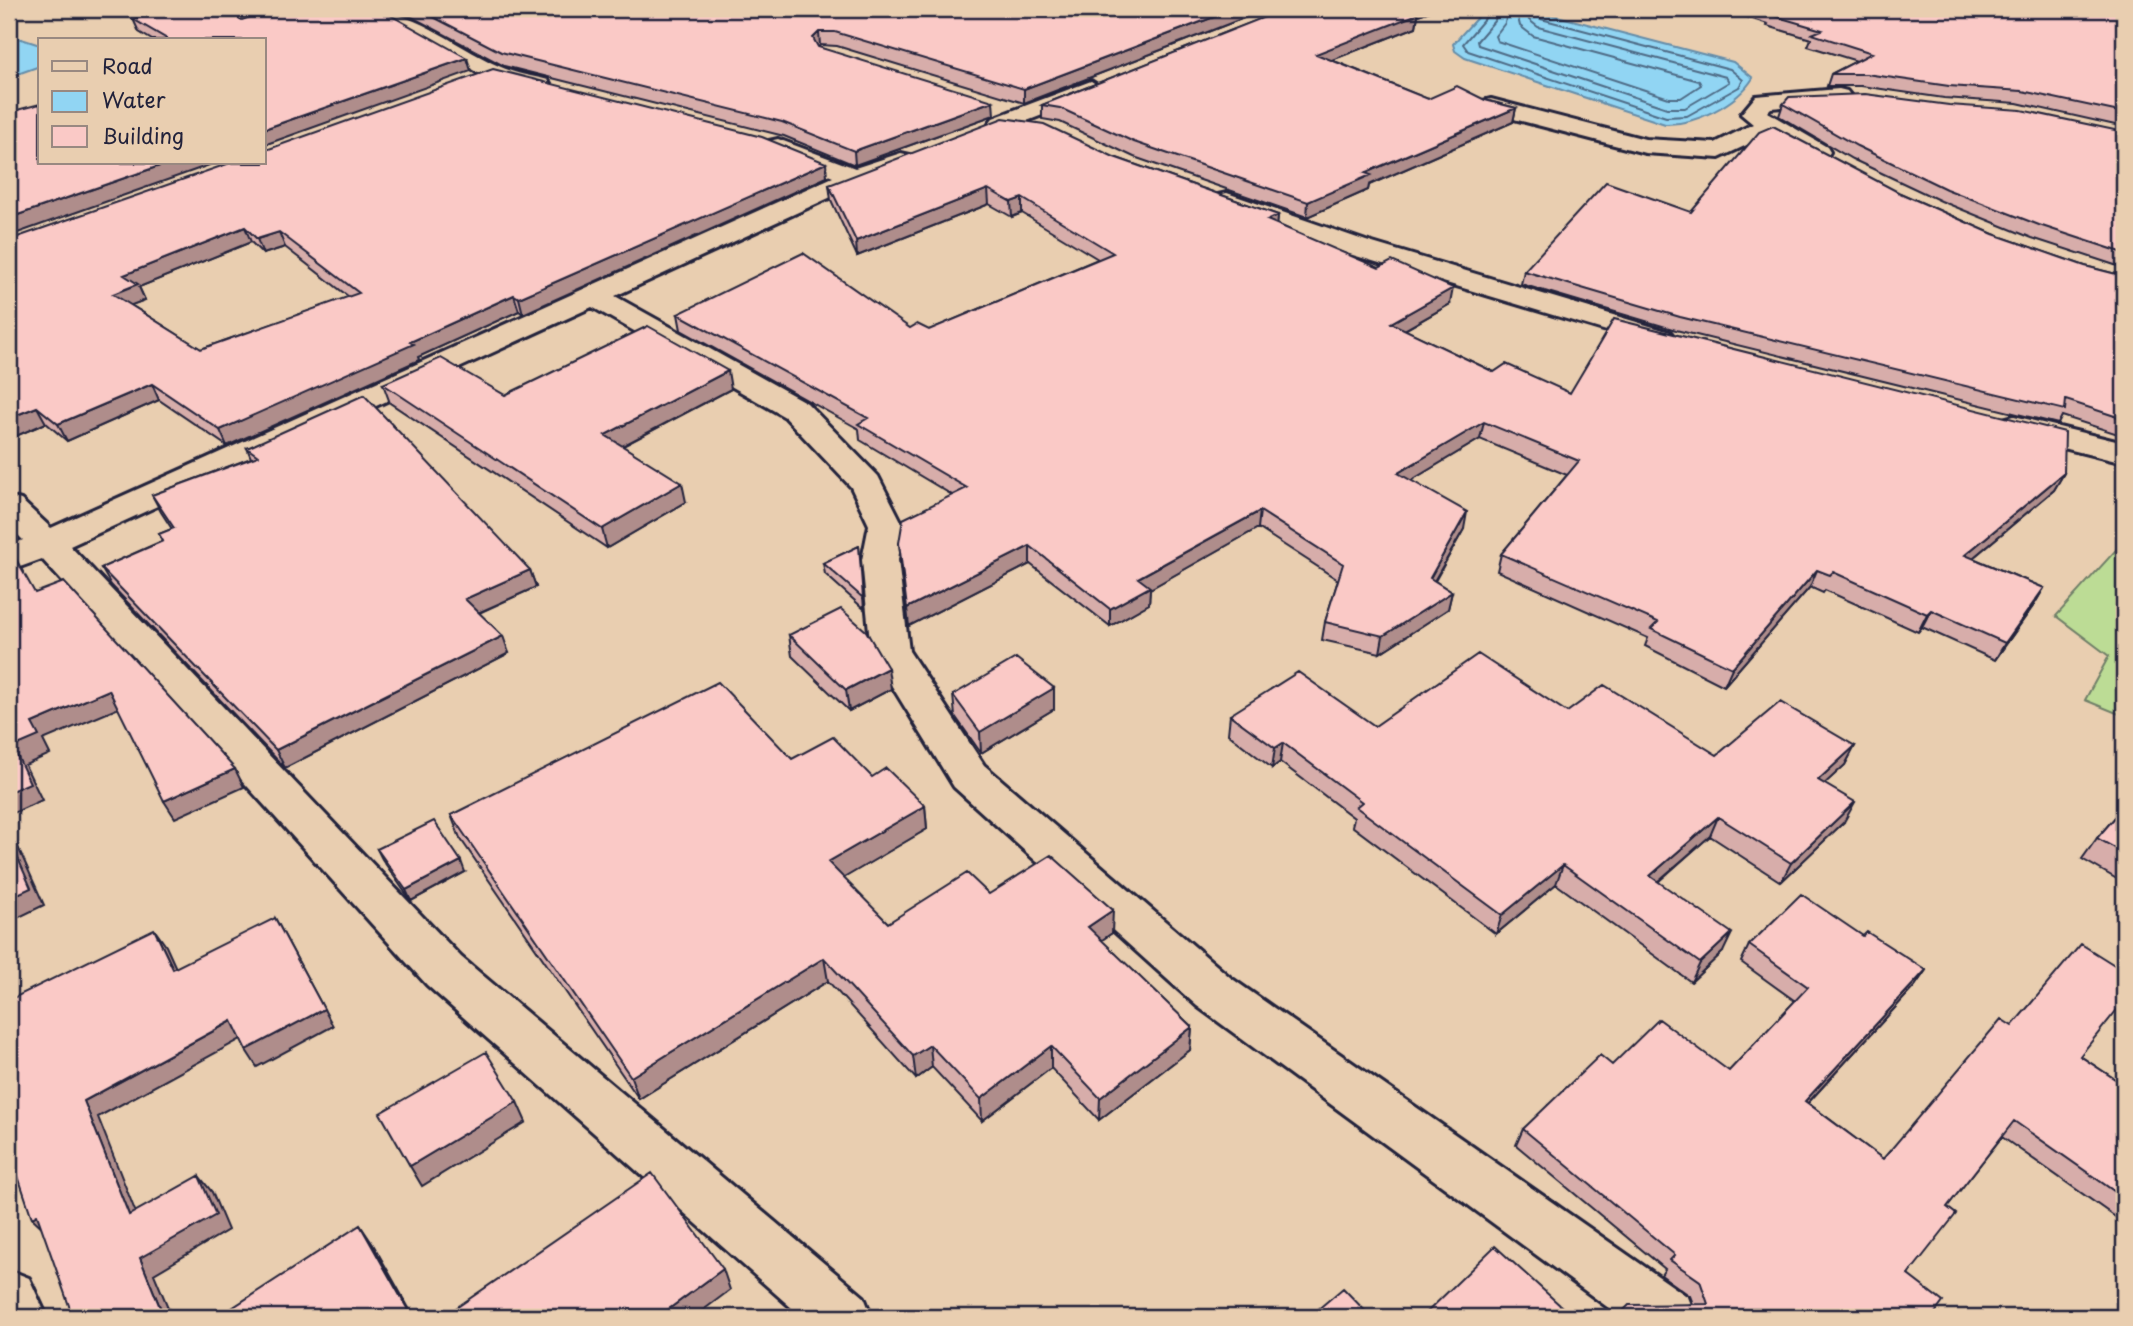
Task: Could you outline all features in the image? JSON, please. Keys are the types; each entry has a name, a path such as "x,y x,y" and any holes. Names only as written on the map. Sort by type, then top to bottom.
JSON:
{"street":[{"path":"365,9 402,22 495,73 562,90"},
{"path":"470,82 495,73"},
{"path":"1051,130 997,118 1114,79"},
{"path":"1835,161 1753,114 1764,101 1814,96 1861,96"},
{"path":"1491,107 1645,146 1719,151 1769,125"},
{"path":"747,138 774,144 855,177"},
{"path":"28,552 855,177 928,150"},
{"path":"1201,192 1356,247 1679,343"},
{"path":"595,297 796,410 866,483 886,526 880,560 890,652 969,776 1214,992 1668,1317"},
{"path":"1991,420 2124,453"},
{"path":"9,508 28,552 444,971 845,1317"},
{"path":"9,1297 19,1317"}],"green space":[{"path":"2124,541 2124,716 2085,700 2109,656 2056,616"}],"water":[{"path":"1530,9 1733,62 1753,78 1737,96 1714,111 1689,121 1665,124 1465,58 1455,51 1453,44 1483,11"},
{"path":"9,35 38,44 38,67 9,77"}],"building":[{"path":"171,9 223,9 242,20 273,9 371,9 390,15 467,58 266,128 266,38 166,38 133,19"},
{"path":"418,9 1235,9 1024,89 835,32 819,32 813,38 818,47 993,101 854,151 782,122 501,52"},
{"path":"1285,9 1404,9 1418,14 1316,54 1428,99 1457,86 1485,100 1516,108 1365,173 1371,175 1308,202 1134,142 1060,108 1042,105"},
{"path":"1760,9 2124,9 2124,113 2022,91 1949,86 1866,74 1831,74 1872,53 1812,34 1822,30 1771,15 1774,13"},
{"path":"493,69 762,137 826,163 519,298 514,295 410,342 414,344 220,430 152,384 58,424 37,407 9,418 9,240 227,164 266,164 266,149","holes":["245,227 257,239 279,232 359,293 201,349 113,294 138,284 124,275"]},
{"path":"1865,94 1949,105 2021,110 2124,132 2124,253 2039,225 1946,189 1857,146 1783,104 1789,97"},
{"path":"38,105 38,164 165,164 9,218 9,112"},
{"path":"1003,118 1044,124 1114,157 1278,215 1267,220 1379,268 1392,261 1453,288 1391,323 1494,372 1506,364 1570,393 1614,319 2065,432 2064,473 1965,555 2044,588 2005,643 1931,610 1927,614 1833,572 1830,575 1817,570 1732,668 1651,629 1658,622 1501,554 1579,461 1484,422 1398,473 1467,512 1430,578 1452,592 1383,636 1325,622 1343,564 1260,511 1138,578 1150,587 1110,609 1030,546 907,608 899,543 903,519 967,488 858,424 868,418 678,314 803,253 910,328 917,324 929,330 1113,253 1022,198 1011,202 988,189 856,241 829,185"},
{"path":"1773,126 1900,193 1993,234 2085,266 2124,276 2124,419 2066,400 2065,410 1680,317 1524,271 1606,182 1691,212 1759,132"},
{"path":"648,326 728,371 605,435 682,483 602,529 383,384 441,358 505,395"},
{"path":"364,395 530,570 465,599 503,636 276,750 101,568 163,541 159,534 174,528 152,495 258,456 247,448"},
{"path":"859,546 863,598 823,563"},
{"path":"13,554 35,593 64,582 235,769 164,801 109,690 32,723 39,736 13,747 30,783 9,792 9,556"},
{"path":"841,609 866,631 888,668 846,690 789,635"},
{"path":"1478,654 1567,712 1604,685 1717,755 1780,702 1855,746 1818,780 1855,802 1791,863 1718,817 1650,876 1732,933 1700,963 1563,865 1502,915 1356,807 1362,802 1283,743 1275,748 1230,715 1298,672 1375,726"},
{"path":"1016,658 1054,688 980,732 953,695"},
{"path":"718,682 792,759 833,737 872,777 886,768 925,806 828,862 888,923 967,873 989,894 1051,855 1113,910 1088,927 1192,1027 1100,1098 1051,1046 981,1099 930,1045 913,1056 824,958 631,1077 451,815"},
{"path":"2124,807 2124,853 2097,838"},
{"path":"434,821 461,861 406,890 377,849"},
{"path":"9,838 31,888 9,898"},
{"path":"1801,894 1863,936 1867,932 1926,970 1805,1101 1883,1159 2001,1019 2012,1026 2081,944 2124,971 2124,1001 2080,1056 2124,1085 2124,1198 2014,1121 1947,1207 1956,1214 1908,1275 1943,1302 1932,1317 1617,1317 1629,1305 1708,1304 1700,1281 1670,1260 1675,1255 1523,1129 1600,1055 1612,1065 1659,1019 1729,1071 1808,987 1749,945"},
{"path":"275,918 324,1009 246,1050 232,1021 84,1101 129,1215 199,1176 216,1215 140,1258 164,1317 73,1317 37,1215 32,1218 9,1149 9,1000 154,929 173,969"},
{"path":"486,1052 517,1102 410,1166 380,1113"},
{"path":"652,1173 723,1269 658,1317 443,1317"},
{"path":"360,1225 412,1317 218,1317"},
{"path":"1495,1246 1573,1317 1422,1317"},
{"path":"1343,1288 1371,1317 1309,1317"}]}
